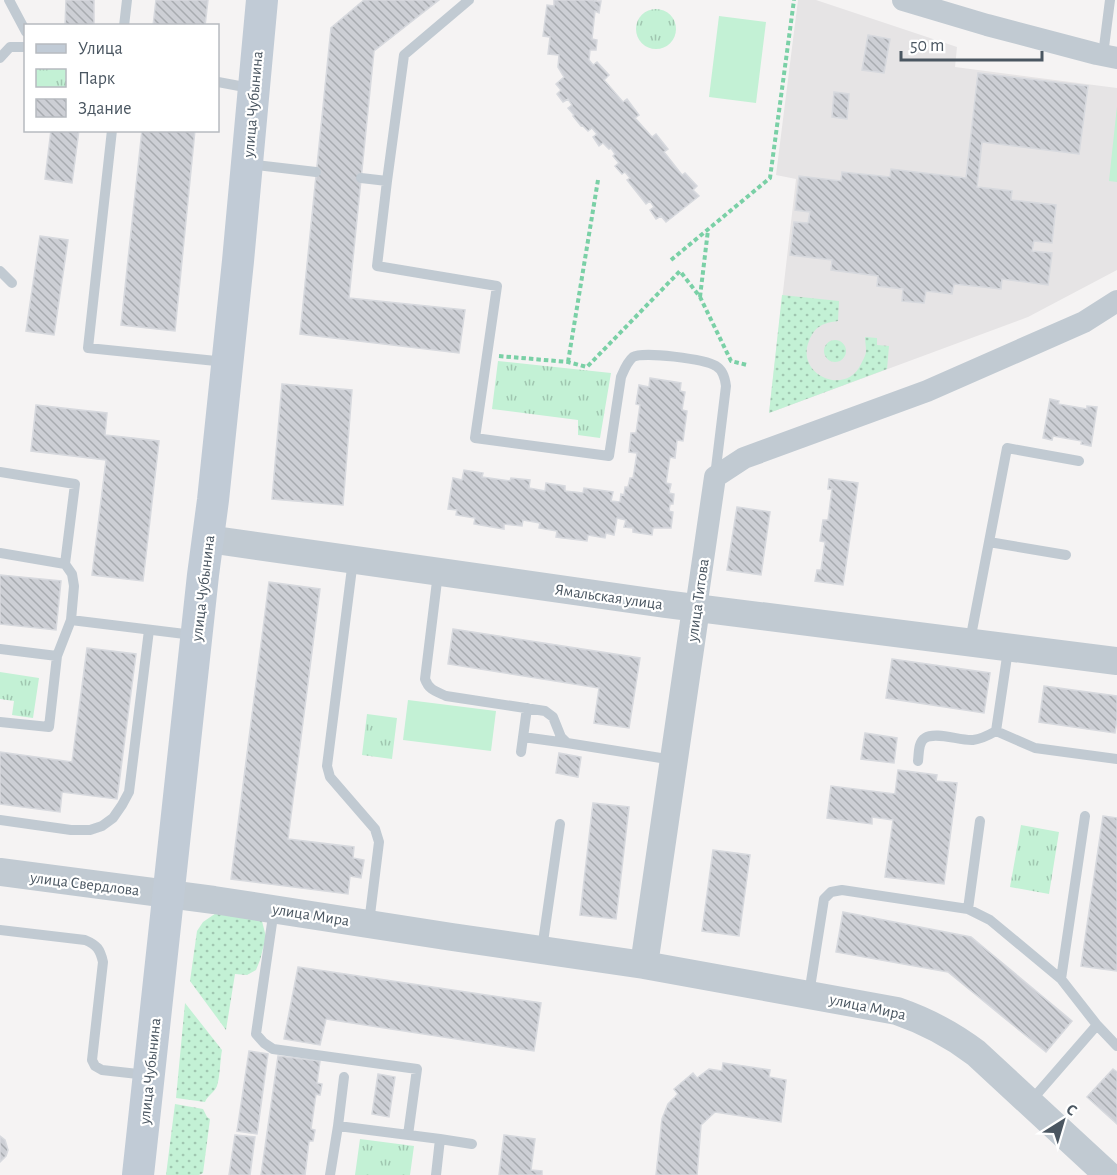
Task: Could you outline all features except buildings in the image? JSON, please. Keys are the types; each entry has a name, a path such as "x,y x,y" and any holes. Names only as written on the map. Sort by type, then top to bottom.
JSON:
{"main road":[{"name":"улица Чубынина","path":"138,1175 208,539 262,0"}],"street":[{"path":"903,0 987,25 1110,56"},
{"path":"715,477 744,458 927,391 1084,322 1117,301"},
{"name":"улица Титова","path":"644,965 715,477"},
{"name":"Ямальская улица","path":"208,539 696,608 1117,661"},
{"name":"улица Свердлова","path":"0,872 169,894"},
{"name":"улица Мира","path":"169,894 542,951"},
{"path":"542,951 644,965"},
{"name":"улица Мира","path":"644,965 897,1011 930,1023 968,1047 990,1065 1108,1175"}],"lane":[{"path":"9,0 24,28"},
{"path":"124,24 127,0"},
{"path":"469,0 404,55 377,266 497,286 475,438 609,456 621,377 626,365 634,356 648,354 703,361 717,366 724,375 726,386 715,477"},
{"path":"1110,0 1110,56"},
{"path":"0,58 10,47 24,47"},
{"path":"219,82 253,88"},
{"path":"112,132 88,348 226,362"},
{"path":"247,164 316,172"},
{"path":"361,178 387,181"},
{"path":"0,271 12,282"},
{"path":"970,642 1007,448 1078,461"},
{"path":"0,472 75,484 65,564 72,574 74,586 70,620 57,656 49,727 0,722"},
{"path":"989,542 1066,555"},
{"path":"0,554 65,564"},
{"path":"353,560 327,766 330,777 375,829 380,842 369,923"},
{"path":"438,572 424,679 428,686 446,696 544,711 553,717 561,737 567,743"},
{"path":"70,620 197,635"},
{"path":"0,820 71,830 90,830 113,819 129,792 149,630"},
{"path":"996,731 1009,647"},
{"path":"0,649 57,656"},
{"path":"521,752 528,708"},
{"path":"996,731 1035,748 1117,759"},
{"path":"918,760 920,743 924,738 933,735 973,740 996,731"},
{"path":"523,737 674,760"},
{"path":"1061,979 1085,816"},
{"path":"968,909 980,820"},
{"path":"542,951 560,824"},
{"path":"809,994 824,899 831,892 842,890 968,909 990,920 1061,979 1097,1025 1117,1046"},
{"path":"274,909 256,1034 273,1049 417,1069 408,1135"},
{"path":"0,930 85,940 95,945 101,953 103,962 92,1060 94,1066 102,1070 148,1075"},
{"path":"1030,1102 1097,1025"},
{"path":"330,1175 344,1077"},
{"path":"338,1126 472,1144"},
{"path":"436,1175 440,1140"}],"path":[{"path":"671,260 770,178 794,0"},
{"path":"568,362 598,180"},
{"path":"700,297 708,229"},
{"path":"495,355 568,362 587,367 680,271 700,297 731,361 747,365"}],"shaded area":[{"path":"798,0 816,0 957,47 955,67 1117,88 1117,270 1028,317 769,413 796,179 776,175"}],"green space":[{"path":"656,9 670,15 676,29 670,43 656,49 642,43 636,29 642,15"},
{"path":"719,16 766,22 756,103 709,97"},
{"path":"1117,106 1117,182 1109,181"},
{"path":"782,295 839,301 838,321 820,326 809,341 807,353 809,364 815,372 824,378 834,380 845,379 854,374 866,354 865,337 877,338 877,345 889,346 887,369 769,413"},
{"path":"835,340 843,343 846,351 843,359 835,362 827,359 824,351 827,343"},
{"path":"498,361 611,373 600,438 578,435 578,420 492,409"},
{"path":"0,672 39,678 33,718 12,715 14,701 0,699"},
{"path":"408,700 496,711 491,751 403,740"},
{"path":"367,714 397,718 392,759 362,755"},
{"path":"1021,825 1059,832 1049,894 1010,887"},
{"path":"219,911 262,921 266,937 256,970 247,975 235,974 226,1030 190,981 197,931 203,922"},
{"path":"185,1003 222,1050 217,1086 205,1102 176,1098"},
{"path":"175,1104 203,1109 210,1119 203,1173 199,1175 166,1175"},
{"path":"360,1139 414,1146 410,1175 355,1175"}]}
